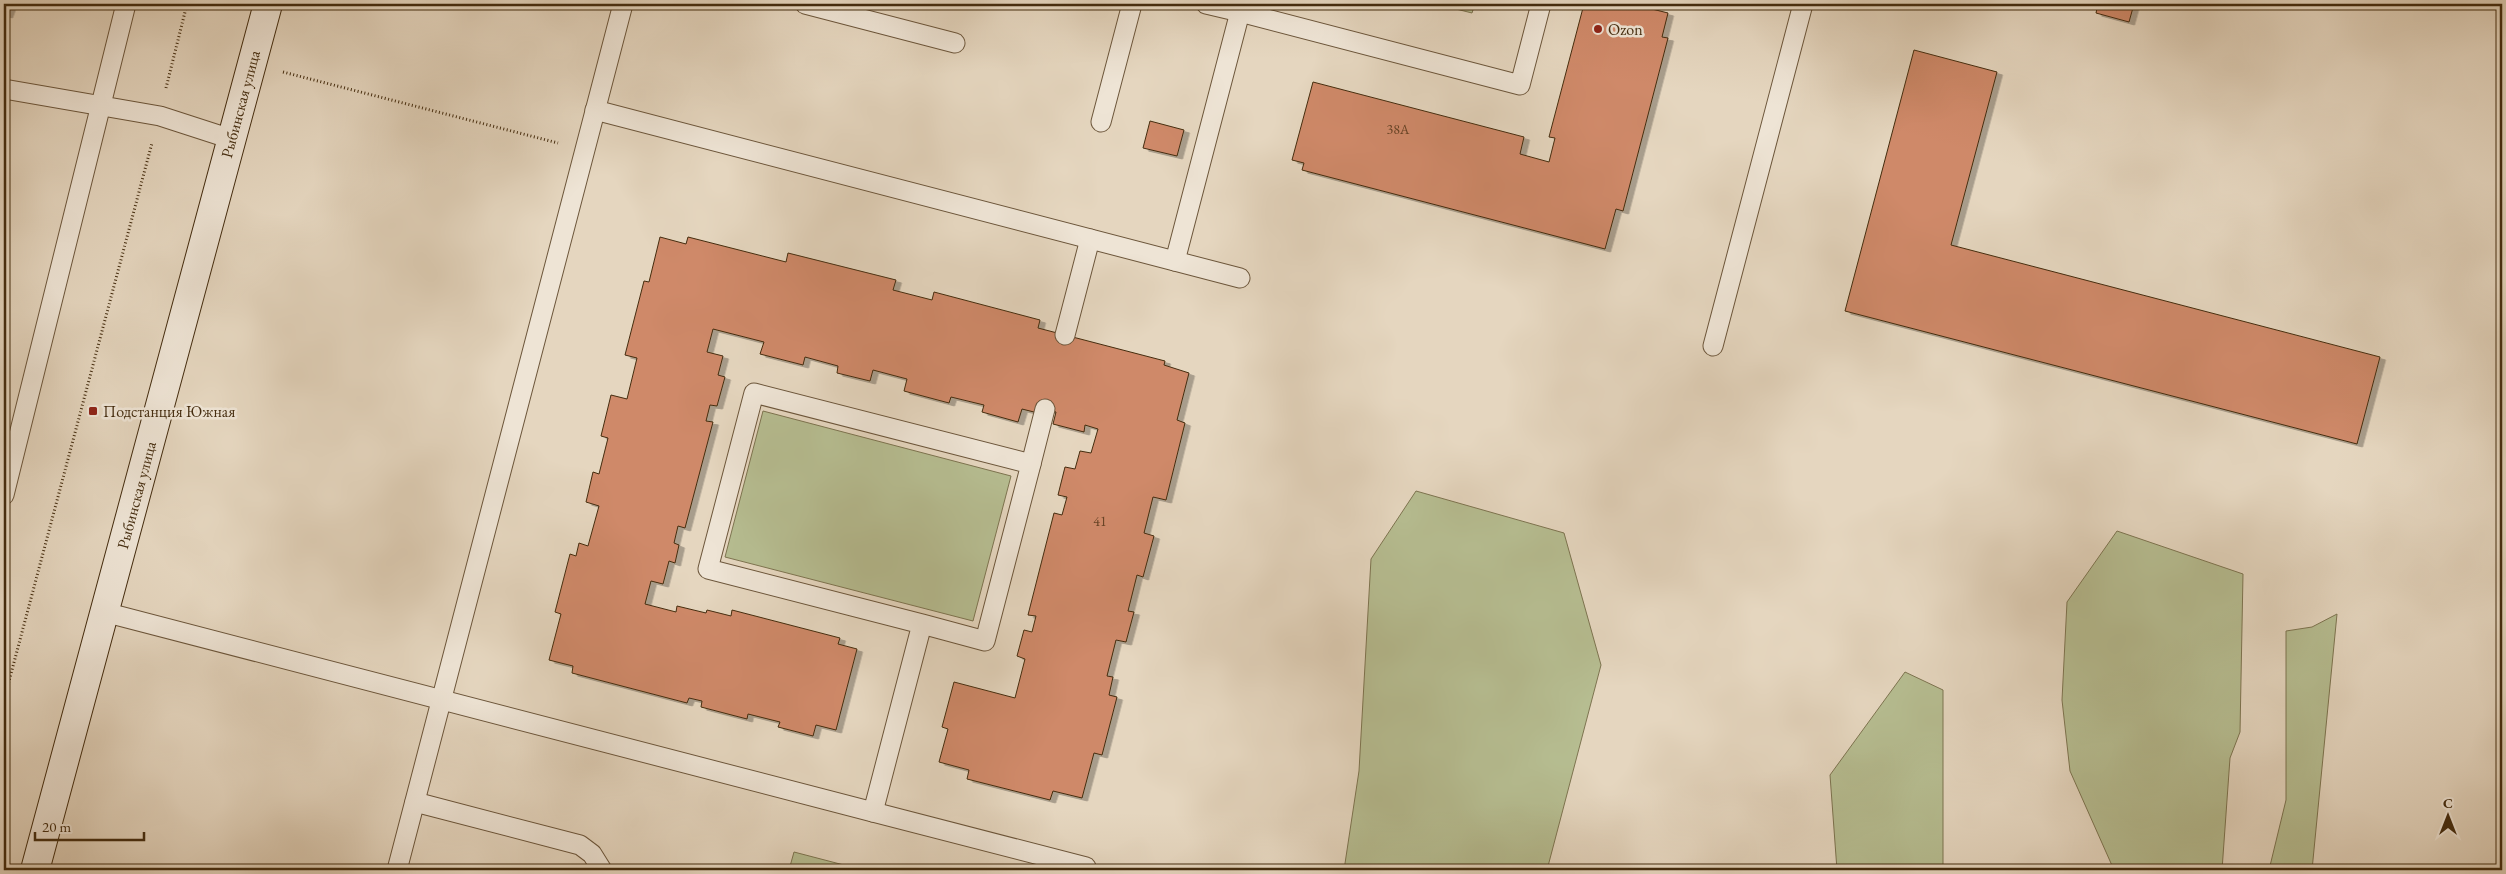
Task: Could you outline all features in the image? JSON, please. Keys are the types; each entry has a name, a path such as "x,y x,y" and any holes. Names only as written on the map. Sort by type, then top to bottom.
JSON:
{"main road":[{"name":"Рыбинская улица","path":"35,870 268,4"}],"lane":[{"path":"4,495 126,4"},
{"path":"397,870 623,4"},
{"path":"804,4 955,43"},
{"path":"1101,122 1132,4"},
{"path":"1206,4 1241,8 1520,85 1541,4"},
{"path":"1713,346 1803,4"},
{"path":"1175,261 1241,8"},
{"path":"4,89 160,116 231,138"},
{"path":"596,110 1240,278"},
{"path":"1065,335 1090,239"},
{"path":"1031,464 754,392 708,569 985,640 1031,464 1045,409"},
{"path":"104,612 1086,867"},
{"path":"873,812 922,624"},
{"path":"415,802 580,845 592,854 602,870"}],"path":[{"path":"4,700 160,116 187,4"},
{"path":"251,64 585,150"}],"green space":[{"path":"1436,4 1475,4 1472,13"},
{"path":"763,411 1011,476 973,621 725,557"},
{"path":"1416,491 1564,533 1601,665 1547,870 1344,870 1359,771 1371,559"},
{"path":"2117,531 2243,574 2240,732 2230,758 2222,870 2114,870 2070,771 2062,700 2067,602"},
{"path":"2337,614 2312,870 2269,870 2286,800 2286,631 2312,627"},
{"path":"1905,672 1943,690 1943,870 1837,870 1830,775"},
{"path":"794,852 863,870 789,870"}],"building":[{"path":"4,4 11,4 7,15 4,14"},
{"path":"1584,4 1632,4 1668,13 1662,37 1668,38 1623,211 1616,209 1605,249 1302,170 1304,163 1292,160 1313,82 1524,137 1520,154 1549,162 1555,138 1549,137"},
{"path":"2098,4 2134,4 2129,22 2096,13"},
{"path":"1914,50 1997,72 1951,245 2380,357 2357,444 1845,311"},
{"path":"1150,121 1184,130 1177,156 1143,148"},
{"path":"660,237 686,244 688,237 786,262 788,253 896,280 893,290 932,300 934,292 1040,320 1038,328 1165,361 1164,365 1189,373 1177,420 1185,423 1166,500 1153,497 1144,533 1154,536 1143,577 1137,575 1128,611 1134,612 1126,642 1116,640 1107,676 1113,677 1109,695 1117,697 1102,755 1094,753 1082,798 1053,791 1050,800 967,779 969,770 939,762 948,729 942,727 954,682 1015,698 1025,659 1017,656 1024,630 1032,632 1036,616 1028,615 1054,513 1062,515 1067,497 1058,495 1065,467 1075,469 1080,451 1091,453 1098,429 1085,425 1084,432 1053,424 1056,412 1045,409 1038,413 1022,409 1018,422 982,412 984,405 951,397 949,403 904,391 907,379 873,370 870,381 837,373 838,366 805,357 803,365 760,354 764,342 713,329 707,352 723,356 718,375 725,377 717,406 710,405 706,421 713,422 685,528 678,526 674,543 679,545 675,563 669,561 663,584 651,581 645,604 676,612 677,606 706,613 707,610 731,616 732,610 840,638 838,644 857,649 836,730 816,725 813,736 778,727 780,722 748,714 747,719 701,707 702,701 689,698 687,703 572,673 573,666 549,660 561,614 555,612 570,554 576,556 579,543 588,546 599,506 586,502 593,472 599,474 608,438 601,436 611,395 627,399 637,358 625,355 644,281 649,282"}],"place":[{"name":"Ozon","path":"1598,29"},
{"name":"Подстанция Южная","path":"93,411"}]}
